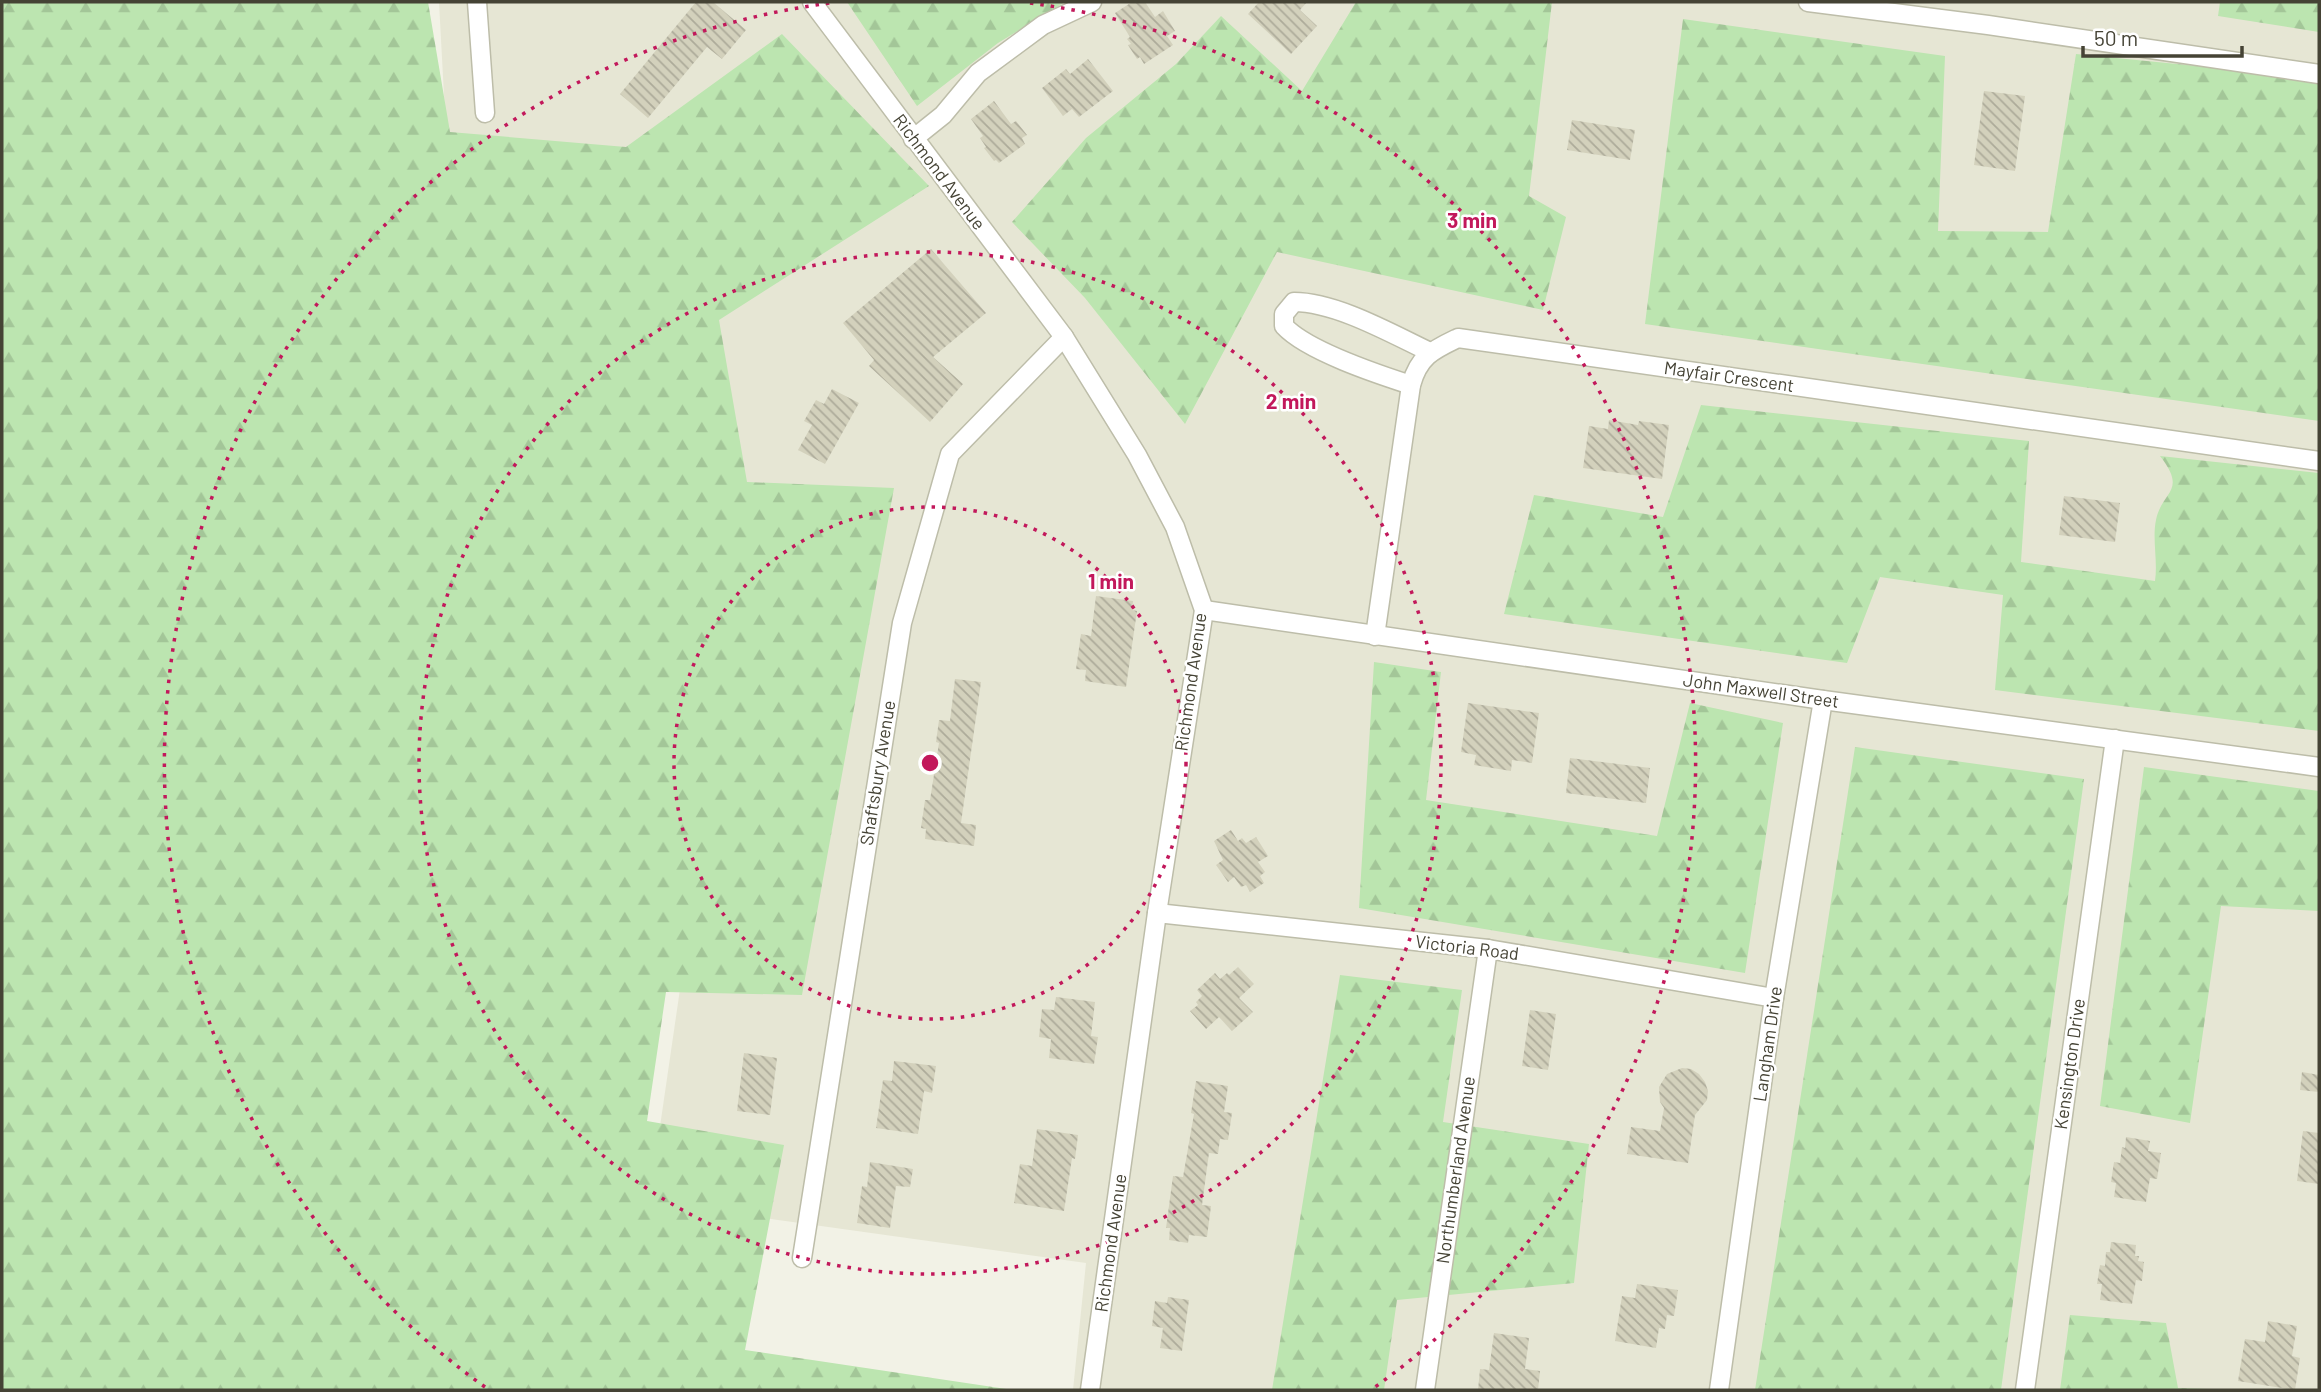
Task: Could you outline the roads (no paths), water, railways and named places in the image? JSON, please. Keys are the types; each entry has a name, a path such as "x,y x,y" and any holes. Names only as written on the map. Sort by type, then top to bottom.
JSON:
{"street":[{"path":"477,2 485,113"},
{"name":"Richmond Avenue","path":"812,2 1064,337 1138,455 1175,527 1204,610 1157,913 1090,1390"},
{"path":"913,139 943,115 978,73 1043,25 1092,2"},
{"path":"1808,2 1988,25 2319,74"},
{"path":"1375,636 1411,384 1415,371 1430,352 1368,323 1311,302 1294,302 1284,314 1284,326 1294,337 1372,373 1411,384"},
{"name":"Shaftsbury Avenue","path":"802,1258 902,623 950,454 1064,337"},
{"name":"Mayfair Crescent","path":"1430,352 1458,338 2319,461"},
{"name":"John Maxwell Street","path":"1204,610 1823,700 2319,767"},
{"name":"Langham Drive","path":"1719,1390 1774,998 1823,700"},
{"name":"Kensington Drive","path":"2025,1390 2115,739"},
{"name":"Victoria Road","path":"1157,913 1488,949 1774,998"},
{"name":"Northumberland Avenue","path":"1425,1390 1488,949"}]}
